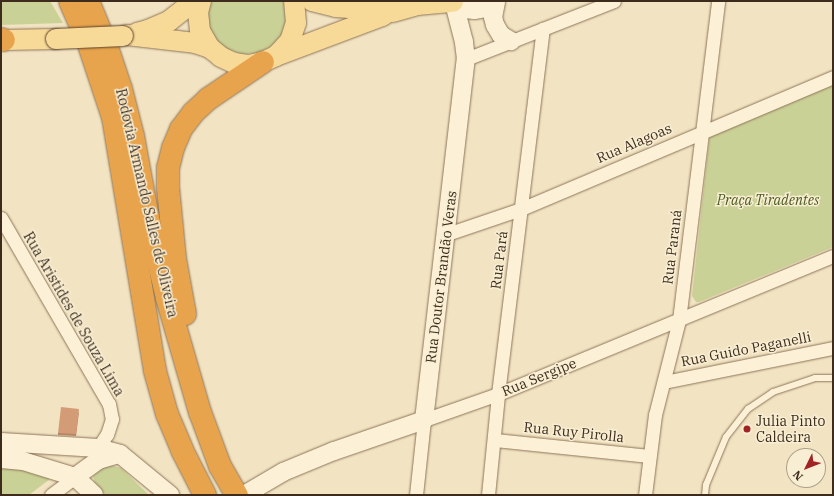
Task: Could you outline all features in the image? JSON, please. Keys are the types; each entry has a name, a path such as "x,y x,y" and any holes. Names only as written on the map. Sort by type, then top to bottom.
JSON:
{"highway":[{"path":"58,1 104,91"},
{"name":"Rodovia Armando Salles de Oliveira","path":"70,1 88,42 113,117 155,371 170,422 182,450 202,489"},
{"name":"Rodovia Armando Salles de Oliveira","path":"88,1 107,47 121,89 158,261 200,412 220,466 236,495"},
{"path":"200,412 175,259 168,188 168,168 173,148 193,113 208,99 270,59"}],"main road":[{"path":"125,35 148,30 169,21 195,1"},
{"path":"201,1 198,12 200,31 210,48 221,57 234,63 249,65 270,59 382,5 417,5 453,2"},
{"path":"270,59 290,41 296,23 294,1"},
{"path":"312,1 336,7 350,8 405,1"},
{"path":"2,39 56,39 125,35 168,39 210,48"}],"street":[{"path":"496,1 493,17 495,25 502,35 511,42"},
{"path":"453,2 464,8 475,10 486,8 496,1"},
{"path":"466,59 614,1"},
{"name":"Rua Paraná","path":"645,495 655,415 679,320 718,1"},
{"name":"Rua Doutor Brandão Veras","path":"416,495 466,59 464,42 453,2"},
{"name":"Rua Pará","path":"488,495 495,440 498,394 543,29"},
{"name":"Rua Alagoas","path":"447,234 521,209 833,77"},
{"name":"Rua Aristides de Souza Lima","path":"1,218 109,404 112,419 107,434 98,448"},
{"name":"Rua Sergipe","path":"244,495 283,472 334,452 498,394 833,256"},
{"name":"Rua Guido Paganelli","path":"664,382 833,348"},
{"name":"Rua Ruy Pirolla","path":"495,440 650,456"},
{"path":"1,442 98,448 120,454 134,464 165,493"},
{"path":"49,469 57,466 61,458 59,451 54,446"},
{"path":"72,476 74,463 88,452 98,448"},
{"path":"51,495 72,476 98,460 120,454"},
{"path":"1,459 23,461 72,476 94,495"}],"lane":[{"path":"705,495 706,485 726,437 748,409 773,392 815,378 833,378"}],"green space":[{"path":"1,1 50,1 63,23 1,25"},
{"path":"209,1 285,1 287,19 282,34 272,46 258,53 242,54 227,49 215,39 208,25 207,9"},
{"name":"Praça Tiradentes","path":"833,81 833,247 696,302 692,296 710,132"},
{"path":"111,465 121,468 149,495 106,495 95,484 93,476 105,466"},
{"path":"1,468 22,469 50,479 29,495 1,495"}],"building":[{"path":"61,407 79,409 76,434 58,433"}],"place":[{"name":"Julia Pinto Caldeira","path":"747,429"}]}
